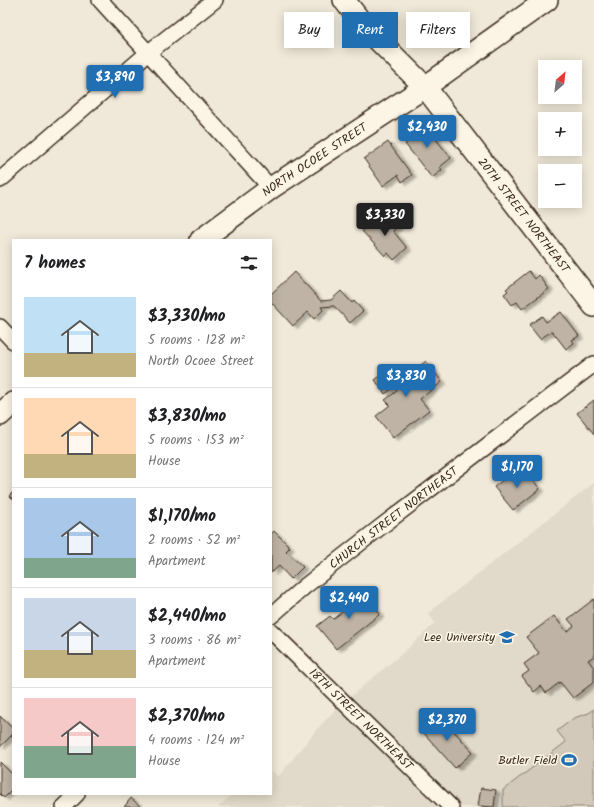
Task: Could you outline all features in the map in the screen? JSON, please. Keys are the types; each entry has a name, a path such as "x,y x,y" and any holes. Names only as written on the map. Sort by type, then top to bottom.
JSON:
{"main road":[{"name":"20TH STREET NORTHEAST","path":"344,0 366,27 425,87 594,306"},
{"name":"NORTH OCOEE STREET","path":"202,239 271,188 425,87 547,0"},
{"path":"0,416 12,404"}],"street":[{"path":"100,0 149,52 271,188"},
{"path":"0,180 149,52 214,0"},
{"path":"0,327 12,340"},
{"name":"CHURCH STREET NORTHEAST","path":"272,615 304,587 378,529 594,364"},
{"name":"18TH STREET NORTHEAST","path":"272,632 451,807"},
{"path":"64,807 76,795"}],"shaded area":[{"name":"Lee University","path":"594,483 594,807 218,807 232,795 272,795 272,771 278,777 317,729 337,708 405,651 435,623 428,613"},
{"name":"Butler Field","path":"594,709 594,807 503,807 503,790 566,742 557,731 574,718 589,713"}],"building":[{"path":"428,122 438,135 435,138 451,158 440,167 442,170 432,178 405,144 410,140 406,134 412,129 415,132"},
{"path":"388,142 412,175 402,182 398,175 383,186 364,159"},
{"path":"390,215 399,225 393,231 407,248 394,260 388,253 385,256 362,231 380,216 383,220"},
{"path":"529,271 535,279 539,275 549,289 522,309 517,302 512,305 504,294 508,291 506,289"},
{"path":"294,272 321,301 331,300 341,291 352,303 354,301 363,311 350,323 334,306 321,307 323,310 314,319 308,312 293,326 272,303 272,293"},
{"path":"561,312 579,336 572,340 574,343 566,349 552,331 540,339 529,325 542,316 546,322"},
{"path":"426,361 442,382 420,399 429,410 393,438 376,416 390,405 385,400 397,391 394,387 385,394 375,380 389,369 399,382"},
{"path":"594,400 594,434 577,413"},
{"path":"516,470 521,476 526,472 540,489 513,510 494,487"},
{"path":"274,531 290,547 286,551 303,567 291,579 279,566 272,572 272,533"},
{"path":"361,590 380,614 336,649 317,626 330,616 333,619 352,604 349,600"},
{"path":"594,599 594,656 588,660 594,668 594,682 573,698 560,682 546,693 541,686 534,692 522,676 529,671 524,664 539,653 526,637 554,616 567,632 574,626 568,619"},
{"path":"439,715 473,752 455,768 422,731"},
{"path":"0,716 12,728 12,735 0,747"},
{"path":"0,762 12,774 12,790 4,798 0,794"},
{"path":"481,788 496,790 494,807 478,806"},
{"path":"131,798 141,807 124,807"}],"place":[{"name":"Lee University","path":"507,637"},
{"name":"Butler Field","path":"569,760"}]}
